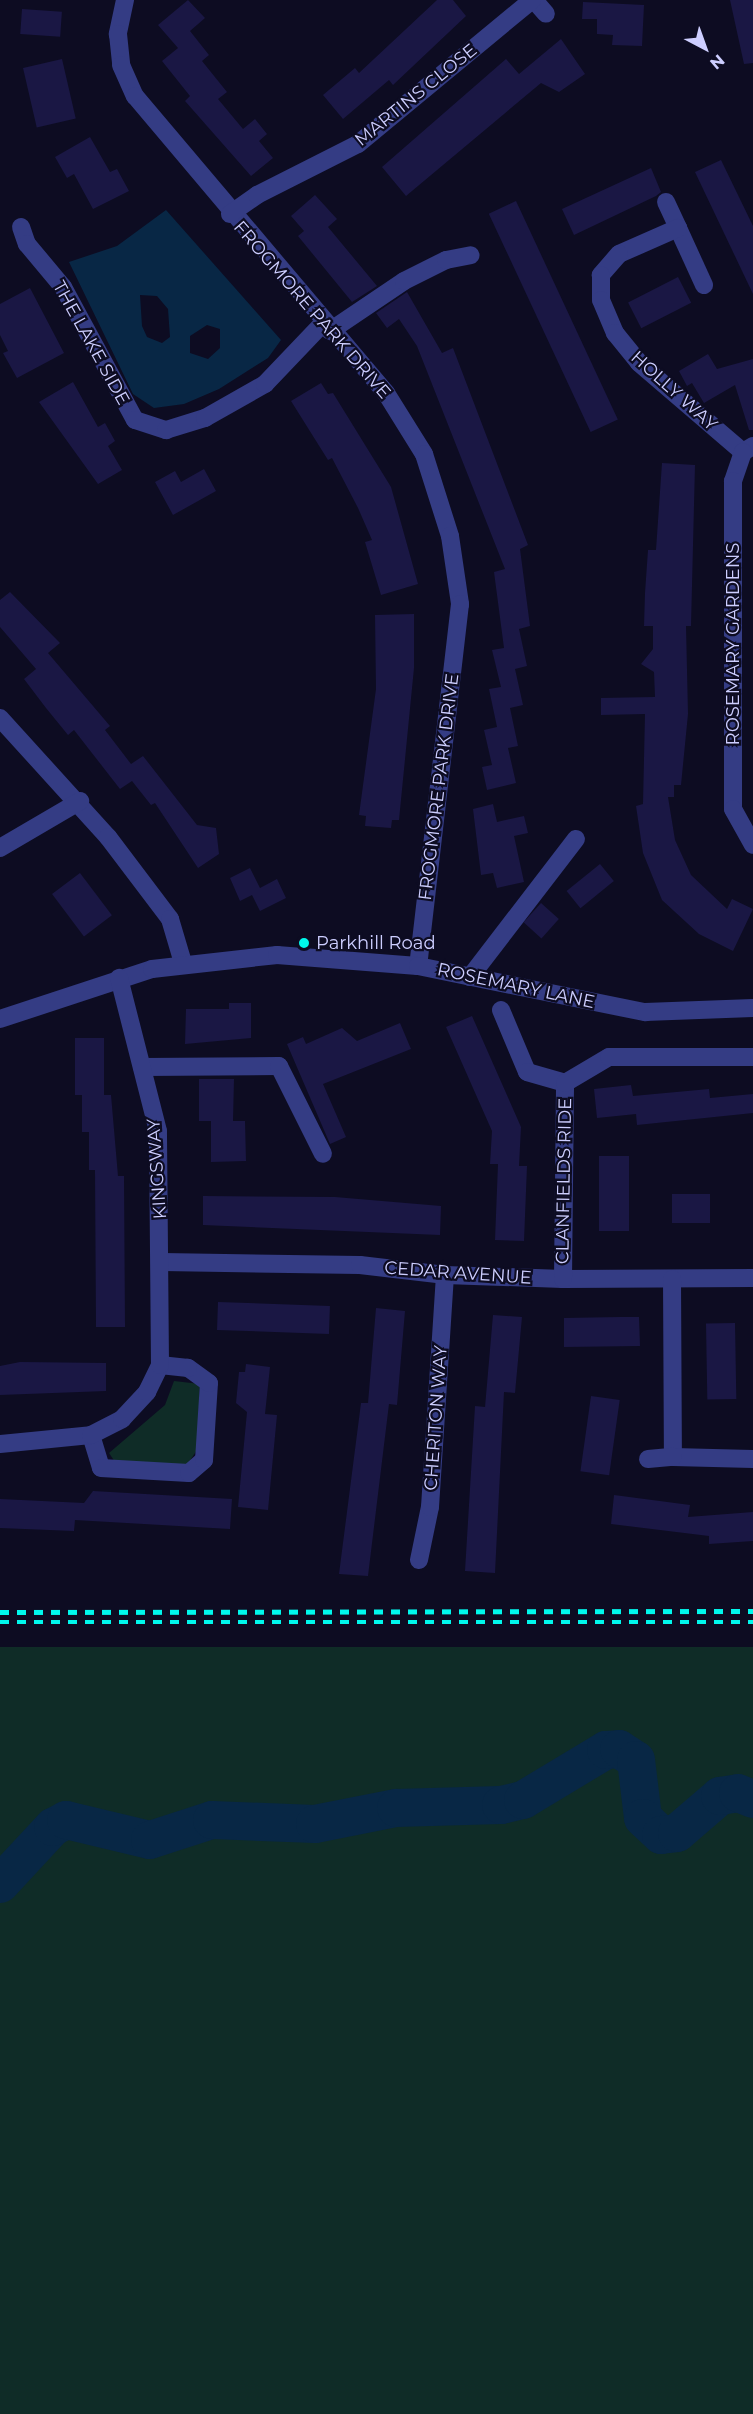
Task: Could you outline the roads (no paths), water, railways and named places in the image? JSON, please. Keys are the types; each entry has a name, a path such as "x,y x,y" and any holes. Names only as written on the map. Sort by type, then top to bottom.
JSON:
{"street":[{"name":"FROGMORE PARK DRIVE","path":"125,0 118,34 121,65 135,96 230,214 386,393 424,454 450,536 460,604 418,966"},
{"name":"MARTINS CLOSE","path":"230,214 257,195 358,144 537,5"},
{"path":"666,202 704,285"},
{"name":"THE LAKE SIDE","path":"21,227 27,243 63,287 135,420 166,430 205,418 265,384 327,327 404,281 446,260 471,255"},
{"name":"HOLLY WAY","path":"678,228 619,254 601,275 601,300 615,333 639,363 748,449"},
{"name":"ROSEMARY GARDENS","path":"748,449 733,481 733,809 753,844"},
{"path":"0,718 80,801 170,919 183,963"},
{"path":"0,848 80,801"},
{"path":"470,977 576,839"},
{"name":"ROSEMARY LANE","path":"0,1019 119,978 183,963 277,955 418,966 645,1012 753,1008"},
{"name":"KINGSWAY","path":"0,1444 91,1435 122,1419 147,1392 160,1365 162,1262 158,1131 119,978"},
{"name":"CLANFIELDS RIDE","path":"501,1010 527,1072 565,1083 609,1058 753,1057"},
{"path":"142,1067 253,1068 279,1066 322,1154"},
{"name":"CLANFIELDS RIDE","path":"563,1279 565,1083"},
{"name":"CEDAR AVENUE","path":"162,1262 360,1265 445,1275 563,1279 753,1278"},
{"name":"CHERITON WAY","path":"419,1560 430,1507 445,1275"},
{"path":"672,1279 674,1457"},
{"path":"91,1435 100,1468 189,1473 204,1460 209,1383 188,1368 160,1365"},
{"path":"648,1459 674,1457 753,1459"}],"water":[{"path":"166,210 281,340 268,358 219,389 184,404 154,408 133,394 69,262 117,246","holes":["140,295 157,296 168,309 170,337 162,343 147,337 142,326","207,325 220,329 220,348 208,359 190,353 190,336"]}],"waterway":[{"path":"0,1884 53,1827 66,1820 150,1840 212,1820 315,1824 396,1808 501,1805 523,1800 606,1750 619,1749 636,1760 643,1818 661,1835 677,1833 720,1796 738,1793 753,1799"}],"railway":[{"path":"0,1612 753,1611"},
{"path":"0,1622 753,1622"}],"place":[{"name":"Parkhill Road","path":"304,943"}]}
